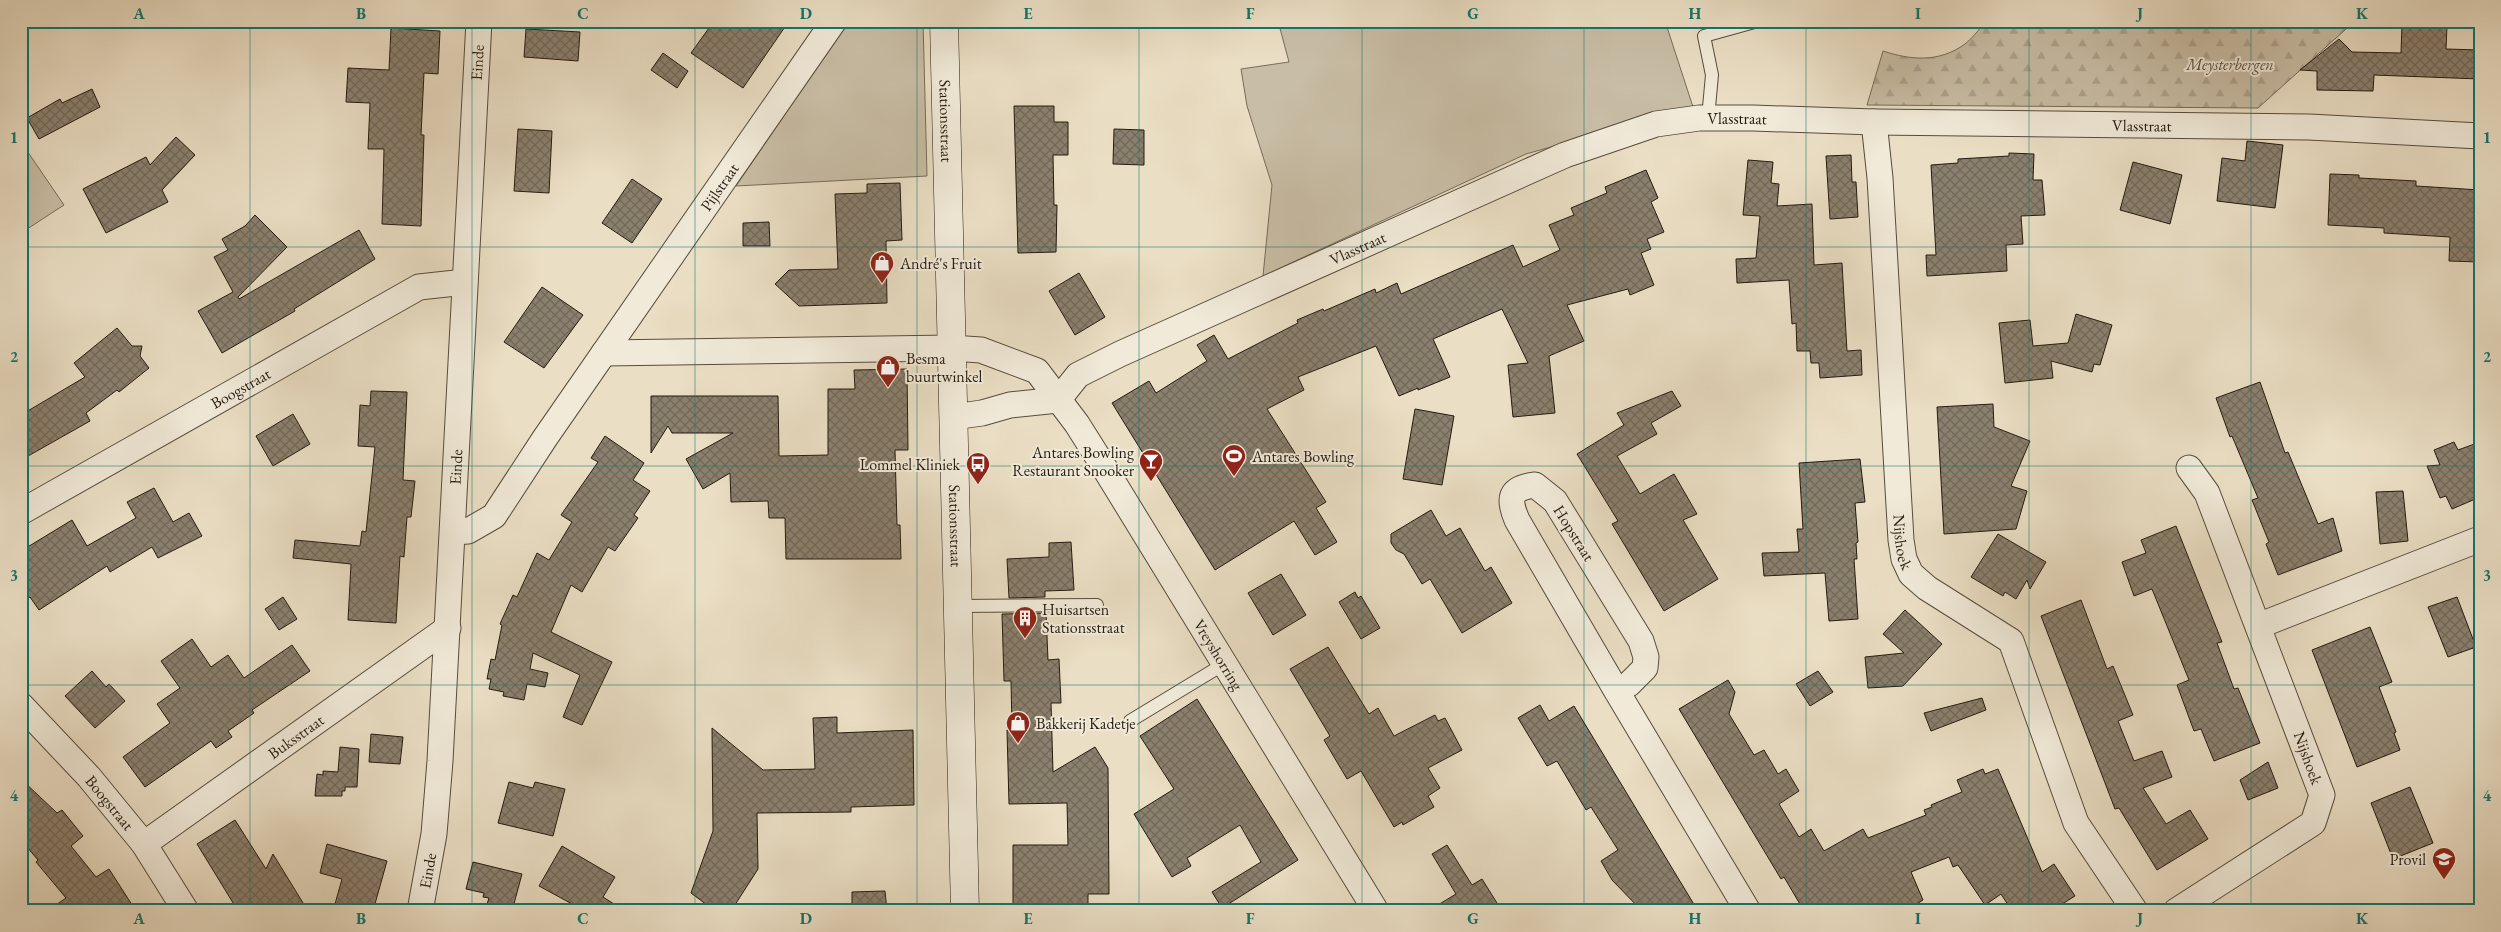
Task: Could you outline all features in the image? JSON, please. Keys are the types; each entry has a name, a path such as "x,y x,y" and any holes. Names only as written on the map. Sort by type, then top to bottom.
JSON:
{"main road":[{"name":"Stationsstraat","path":"944,21 965,911"}],"street":[{"name":"Einde","path":"420,911 434,834 448,628 479,21"},
{"name":"Pijlstraat","path":"453,532 468,531 494,516 604,353 834,21"},
{"name":"Vlasstraat","path":"1058,400 1078,375 1120,354 1565,155 1656,124 1708,118 1808,118 1874,122 2309,127 2480,136"},
{"name":"Nijshoek","path":"1874,122 1880,178 1901,540 1904,559 1911,574 1927,588 2011,641 2076,822 2134,911"},
{"name":"Boogstraat","path":"21,512 419,287 465,282"},
{"path":"604,353 951,348"},
{"name":"Vreyshorring","path":"951,348 981,350 1037,371 1099,459 1376,911"},
{"path":"953,417 982,413 1010,405 1058,400"},
{"name":"Nijshoek","path":"2176,911 2302,832 2313,823 2322,795 2206,493 2188,468"},
{"name":"Hopstraat","path":"1616,690 1629,684 1645,668 1646,657 1641,641 1555,501 1535,485 1523,486 1514,494 1510,504 1517,520 1616,690 1748,911"},
{"path":"2258,626 2480,539"},
{"name":"Buksstraat","path":"144,844 448,628"},
{"name":"Boogstraat","path":"21,705 89,777 144,844 186,911"}],"lane":[{"path":"1708,118 1712,75 1704,36 1758,21"},
{"path":"958,606 1097,605"},
{"path":"1130,720 1224,664"}],"green space":[{"path":"849,21 923,21 927,176 736,186"},
{"path":"1278,21 1665,21 1693,107 1526,154 1263,276 1272,185 1247,106 1241,69 1289,62"},
{"name":"Meysterbergen","path":"1986,21 2355,21 2258,108 1867,105 1883,51 1914,58 1935,57 1955,50 1965,44"},
{"path":"21,142 64,205 21,233"}],"building":[{"path":"714,21 789,21 743,88 691,53"},
{"path":"2402,24 2447,26 2446,49 2480,50 2480,79 2374,75 2373,91 2317,90 2317,71 2300,70 2339,39 2352,52 2401,53"},
{"path":"391,28 440,31 438,74 424,73 421,135 424,135 421,226 382,224 384,149 368,149 370,103 346,102 348,68 389,70"},
{"path":"526,29 580,32 578,61 524,57"},
{"path":"663,53 688,71 677,88 651,70"},
{"path":"92,89 100,107 39,139 27,118 60,99 62,103"},
{"path":"1014,106 1054,106 1054,122 1068,122 1068,155 1053,155 1054,205 1057,205 1056,252 1018,253"},
{"path":"518,129 552,131 549,193 514,191"},
{"path":"1114,129 1144,130 1144,165 1113,164"},
{"path":"176,137 195,155 162,190 168,202 106,233 83,189 146,157 150,165"},
{"path":"2247,141 2283,145 2275,208 2217,201 2222,158 2245,161"},
{"path":"2009,153 2034,154 2033,180 2042,180 2045,215 2021,216 2023,244 2006,245 2007,271 1927,276 1926,255 1936,255 1931,165 1958,163 1958,159 2009,156"},
{"path":"1851,155 1852,182 1856,182 1858,217 1830,219 1826,156"},
{"path":"1748,160 1773,162 1771,183 1779,184 1777,206 1812,204 1814,265 1842,263 1847,351 1861,350 1862,375 1820,378 1819,363 1811,363 1810,351 1797,351 1796,323 1792,324 1789,280 1737,283 1736,259 1756,258 1760,216 1743,215"},
{"path":"2133,162 2182,175 2170,224 2120,210"},
{"path":"1646,170 1658,198 1651,202 1664,232 1647,239 1651,249 1641,253 1654,285 1630,295 1628,289 1567,305 1584,341 1549,356 1555,413 1513,417 1508,365 1528,363 1502,309 1433,339 1450,377 1418,390 1418,388 1399,396 1376,346 1298,377 1304,390 1267,409 1326,502 1316,508 1337,542 1315,555 1294,521 1215,570 1112,403 1149,381 1156,393 1207,361 1197,345 1214,335 1228,359 1298,323 1297,320 1323,309 1324,311 1375,289 1376,293 1397,283 1401,294 1513,245 1523,267 1560,250 1549,225 1574,215 1571,208 1607,193 1605,187"},
{"path":"2330,174 2359,175 2359,178 2416,181 2416,186 2480,190 2480,262 2449,261 2450,237 2384,233 2384,228 2328,225"},
{"path":"632,179 662,199 632,243 602,223"},
{"path":"900,183 902,240 886,241 887,303 799,306 775,284 789,270 838,269 835,194 867,193 867,184"},
{"path":"255,215 287,247 238,297 239,299 359,230 375,259 294,309 295,311 222,353 198,311 233,292 214,257 228,250 222,239 245,226"},
{"path":"769,222 770,246 743,246 743,223"},
{"path":"1079,273 1105,317 1075,335 1049,291"},
{"path":"542,287 583,315 544,368 504,342"},
{"path":"2076,314 2112,325 2100,365 2094,364 2092,372 2051,361 2053,378 2005,383 1999,323 2030,320 2033,346 2068,343"},
{"path":"117,328 132,346 142,346 140,356 149,368 119,392 117,390 86,413 90,421 21,460 21,415 85,377 74,363"},
{"path":"907,369 908,450 895,450 897,525 900,525 901,559 786,559 785,518 769,518 768,501 731,502 730,473 703,489 686,459 733,433 672,433 668,426 651,453 651,396 778,396 779,456 828,455 828,389 855,389 854,370"},
{"path":"2260,382 2285,453 2288,452 2318,524 2333,518 2342,551 2278,575 2266,544 2269,542 2252,500 2258,498 2232,436 2230,437 2216,398"},
{"path":"371,391 407,392 403,480 415,481 411,517 407,517 404,557 400,556 396,623 348,620 351,564 293,558 295,540 360,546 362,531 366,532 375,447 358,446 360,405 370,406"},
{"path":"1672,391 1681,406 1651,423 1657,434 1617,456 1640,494 1674,474 1697,514 1683,520 1718,579 1664,611 1612,524 1618,521 1577,454 1624,425 1617,413"},
{"path":"1993,404 1994,427 2030,441 2011,486 2027,491 2016,529 1944,534 1937,407"},
{"path":"1415,409 1454,416 1442,485 1403,479"},
{"path":"293,414 310,444 273,466 256,436"},
{"path":"605,436 644,463 633,480 650,491 634,515 638,518 615,551 608,547 582,592 571,585 551,632 612,662 582,725 563,717 580,675 533,653 530,669 548,673 545,687 527,684 524,700 503,696 504,692 489,689 491,679 487,679 491,659 495,660 502,625 500,624 513,595 517,597 537,553 549,560 572,522 561,515 598,462 591,458"},
{"path":"2454,442 2458,450 2480,442 2480,497 2452,509 2446,496 2440,498 2427,466 2440,465 2434,450"},
{"path":"1860,459 1865,502 1855,503 1858,542 1856,543 1857,559 1854,559 1858,619 1829,621 1825,573 1764,576 1762,553 1799,552 1797,529 1803,529 1799,463"},
{"path":"154,488 173,522 189,513 202,536 158,558 152,547 110,572 107,566 39,610 30,597 21,602 21,551 72,520 87,546 136,518 127,502"},
{"path":"2403,491 2408,541 2380,544 2376,492"},
{"path":"1431,510 1446,536 1460,528 1485,571 1491,567 1512,603 1462,633 1430,579 1422,584 1404,554 1396,550 1391,543 1391,534"},
{"path":"2176,526 2222,642 2217,643 2234,689 2238,688 2260,743 2214,761 2201,729 2194,731 2177,685 2189,680 2152,589 2134,596 2122,562 2146,553 2141,540"},
{"path":"1998,534 2046,562 2030,589 2027,580 2016,599 2005,592 2003,596 1971,577"},
{"path":"1071,542 1074,590 1045,591 1045,597 1009,598 1007,559 1049,557 1049,543"},
{"path":"1281,574 1306,615 1273,635 1248,593"},
{"path":"1355,592 1358,598 1361,596 1380,628 1361,639 1339,602"},
{"path":"283,597 297,619 279,630 265,609"},
{"path":"2457,597 2476,647 2448,657 2428,607"},
{"path":"2081,600 2107,669 2113,666 2133,715 2118,721 2134,761 2162,751 2172,777 2143,788 2166,824 2190,810 2208,839 2157,870 2119,808 2115,809 2041,616"},
{"path":"1905,610 1942,644 1903,686 1868,688 1865,657 1904,653 1883,634"},
{"path":"1046,613 1048,660 1059,659 1061,703 1051,703 1053,772 1095,747 1108,768 1109,894 1088,894 1088,911 1013,911 1013,845 1068,845 1067,803 1009,804 1007,730 1012,730 1011,681 1004,681 1002,614"},
{"path":"2370,627 2392,682 2379,687 2396,732 2394,733 2400,750 2357,767 2312,650"},
{"path":"192,639 211,667 228,655 244,678 292,645 310,671 252,710 254,713 228,731 232,737 216,748 211,741 145,787 123,757 170,723 157,704 180,688 161,661"},
{"path":"1328,647 1369,714 1378,708 1394,736 1435,715 1438,721 1445,718 1462,750 1428,768 1440,788 1428,796 1434,807 1403,825 1402,822 1394,827 1361,771 1347,779 1324,740 1330,736 1290,669"},
{"path":"92,671 106,687 109,684 125,701 95,728 65,696"},
{"path":"1818,671 1833,692 1810,706 1796,684"},
{"path":"1728,680 1735,692 1729,714 1754,755 1764,750 1778,774 1786,769 1799,791 1779,804 1799,837 1811,829 1824,851 1863,829 1868,838 1926,815 1924,810 1932,807 1931,805 1962,792 1957,780 1983,769 1985,774 1998,769 2042,872 2054,864 2075,896 2051,911 2012,911 2001,894 1985,905 1958,865 1953,867 1949,857 1911,872 1923,900 1906,911 1804,911 1784,877 1781,879 1679,709"},
{"path":"1982,698 1986,710 1931,731 1924,713"},
{"path":"1197,699 1298,860 1222,908 1212,892 1261,862 1240,825 1187,858 1191,866 1172,877 1134,814 1174,789 1140,736"},
{"path":"1540,705 1549,721 1574,706 1698,911 1642,911 1612,880 1601,861 1618,850 1591,807 1586,810 1557,761 1547,766 1518,718"},
{"path":"837,717 837,733 913,730 914,805 851,807 851,812 757,813 758,869 731,911 715,911 691,893 713,831 712,728 763,770 815,769 813,718"},
{"path":"371,734 403,737 400,764 369,762"},
{"path":"340,747 359,749 357,787 345,787 345,791 342,791 342,796 315,796 317,774 323,775 323,771 338,772"},
{"path":"2268,762 2278,788 2248,800 2240,780"},
{"path":"21,779 57,813 62,810 83,836 71,846 96,877 109,869 136,911 47,911 66,898 36,862 38,860 21,840"},
{"path":"509,782 533,788 535,782 565,789 553,836 498,823"},
{"path":"2410,787 2433,843 2393,859 2371,803"},
{"path":"235,820 266,869 273,854 308,911 238,911 197,844"},
{"path":"327,844 387,861 373,911 333,911 342,879 320,873"},
{"path":"1447,845 1472,885 1482,879 1502,911 1428,911 1456,894 1432,854"},
{"path":"562,846 615,877 603,897 625,911 585,911 539,886"},
{"path":"473,862 522,874 512,911 486,907 489,898 483,897 484,893 466,889"},
{"path":"885,891 887,911 852,911 852,892"}],"place":[{"name":"André's Fruit","path":"882,284"},
{"name":"Besma buurtwinkel","path":"888,388"},
{"name":"Antares Bowling","path":"1234,477"},
{"name":"Antares Bowling Restaurant Snooker","path":"1151,482"},
{"name":"Lommel Kliniek","path":"978,485"},
{"name":"Huisartsen Stationsstraat","path":"1025,639"},
{"name":"Bakkerij Kadetje","path":"1018,744"},
{"name":"Provil","path":"2444,880"}]}
